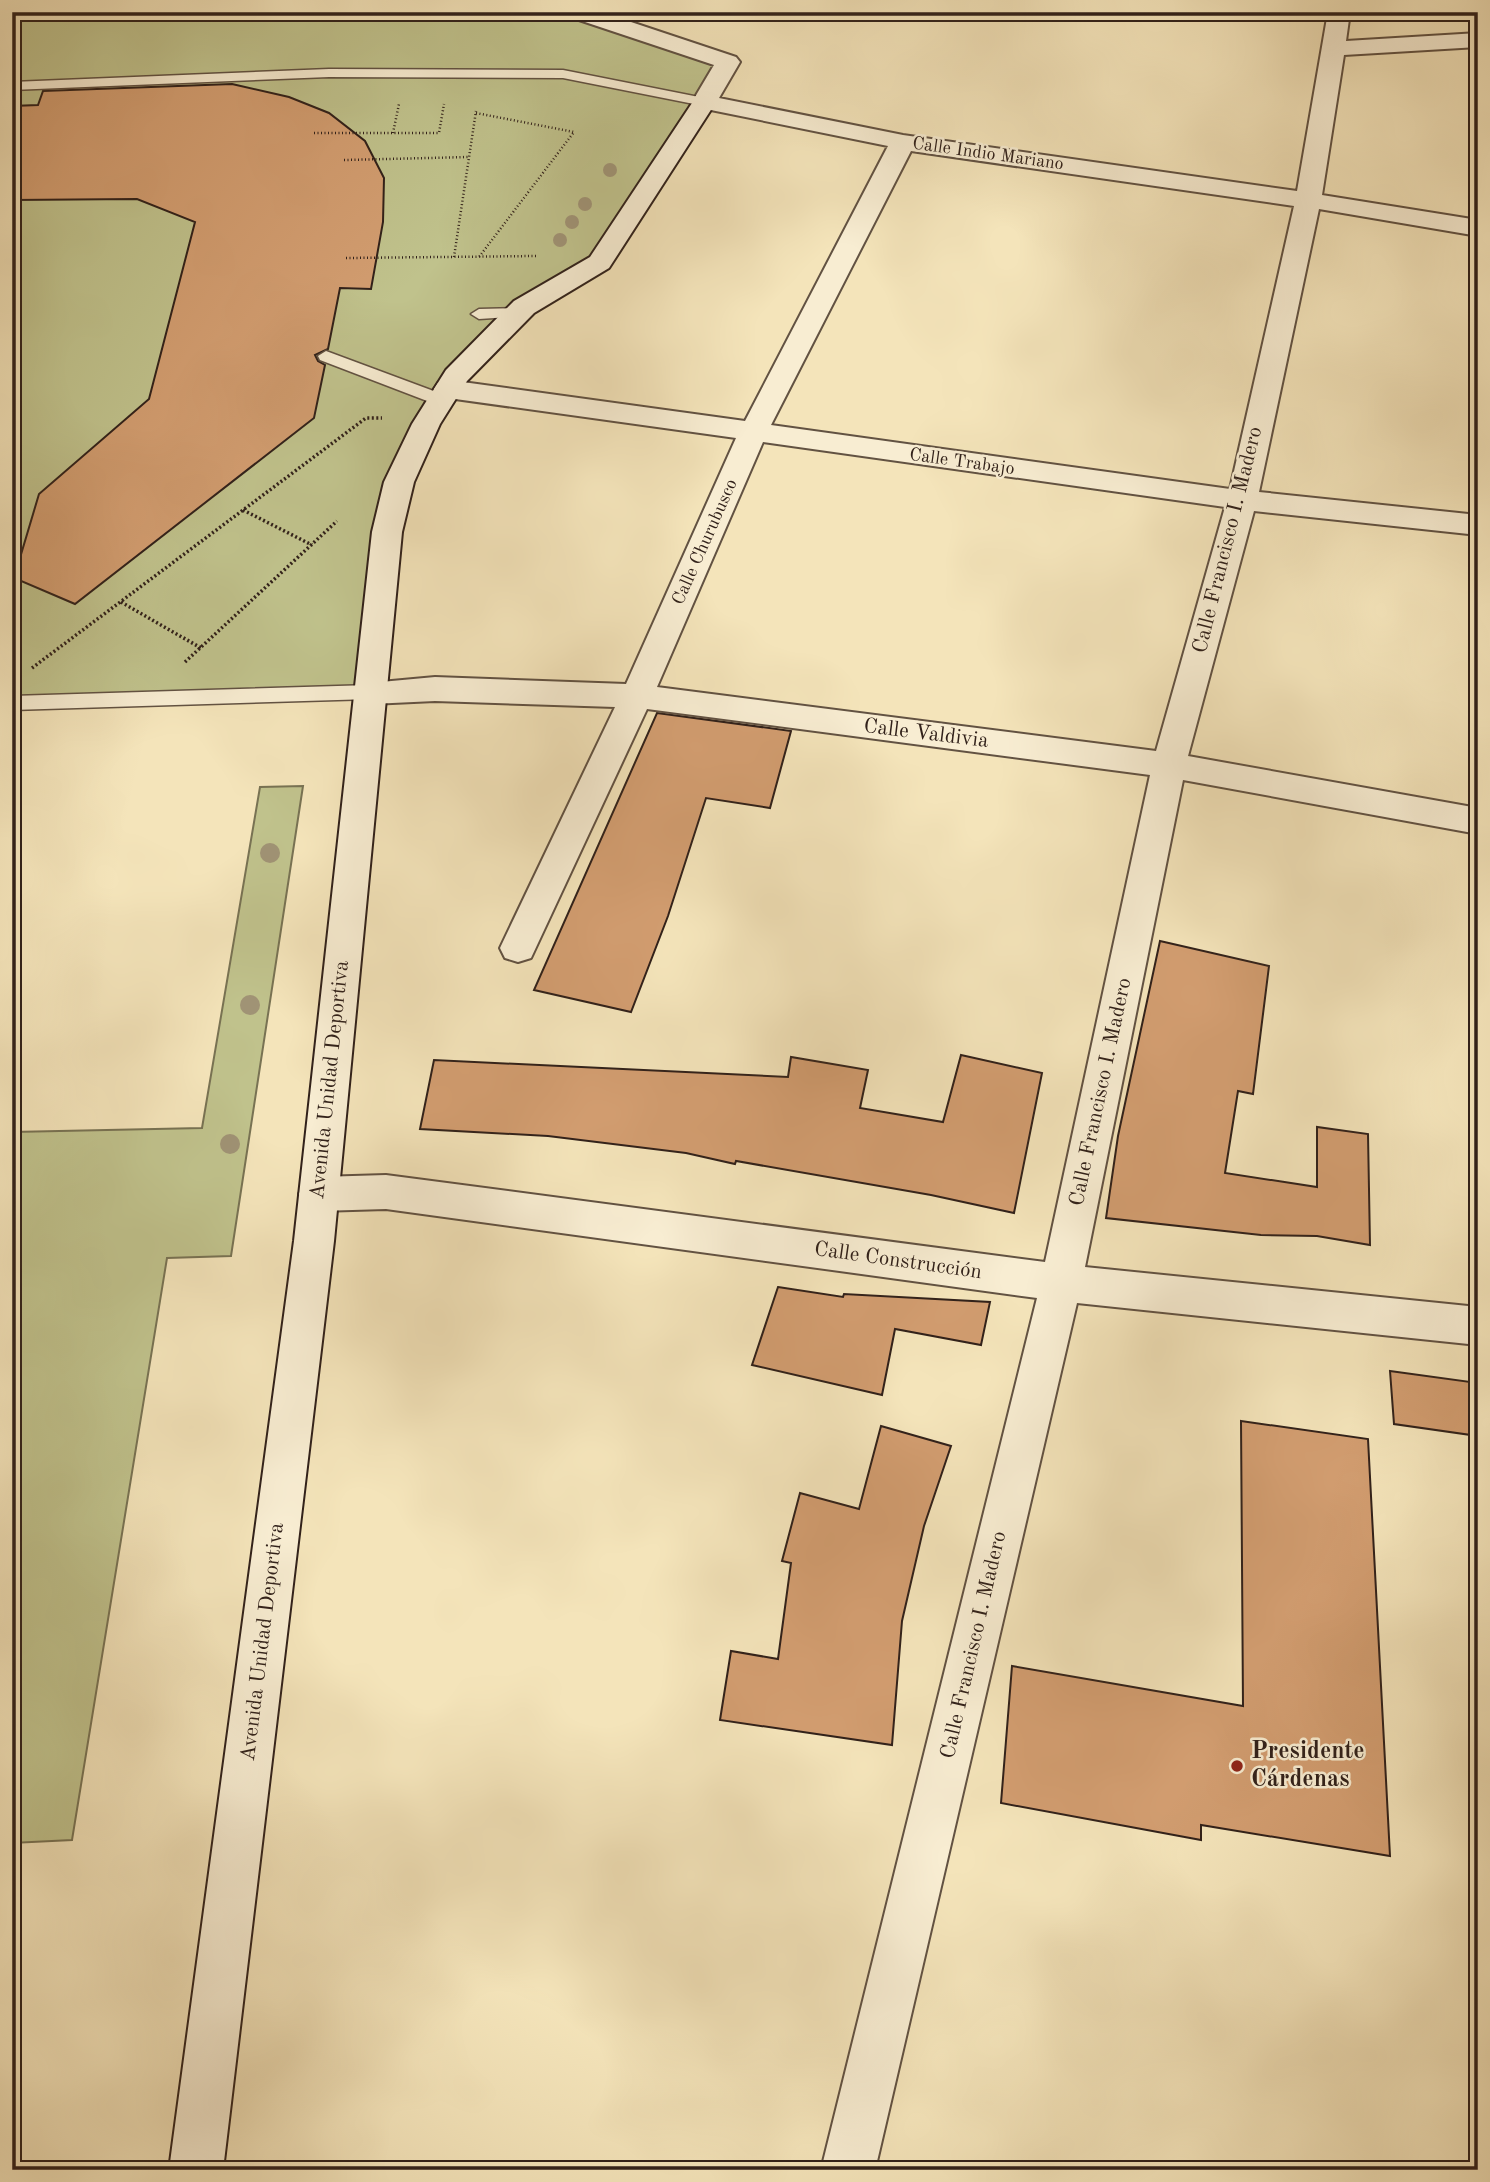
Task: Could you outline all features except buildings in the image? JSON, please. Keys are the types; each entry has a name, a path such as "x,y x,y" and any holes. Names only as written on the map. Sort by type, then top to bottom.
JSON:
{"street":[{"path":"578,12 729,62 704,102"},
{"path":"1336,31 1478,40"},
{"name":"Calle Francisco I. Madero","path":"848,2170 1061,1283 1169,765 1242,500 1308,200 1336,31"},
{"name":"Calle Indio Mariano","path":"704,102 903,142 1308,200 1478,228"},
{"name":"Avenida Unidad Deportiva","path":"196,2170 318,1194 387,532 399,482 426,424 456,376 517,313 600,262 704,102"},
{"name":"Calle Churubusco","path":"518,948 637,696 753,433 903,142"},
{"name":"Calle Trabajo","path":"445,395 753,433 1242,500 1478,525"},
{"name":"Calle Valdivia","path":"371,692 435,689 637,696 1169,765 1478,821"},
{"name":"Calle Construcción","path":"318,1194 386,1192 1061,1283 1478,1326"}],"lane":[{"path":"12,86 329,73 564,74 704,102"},
{"path":"479,314 517,313"},
{"path":"326,356 445,395"},
{"path":"12,703 371,692"}],"path":[{"path":"314,133 439,133 445,96"},
{"path":"454,257 477,105"},
{"path":"476,113 573,132 479,257"},
{"path":"344,160 469,157"},
{"path":"346,258 540,256"},
{"path":"26,673 366,418 382,418"},
{"path":"243,510 312,545"},
{"path":"146,698 337,521"},
{"path":"121,602 201,648"}],"green space":[{"path":"12,12 577,12 728,62 600,262 491,339 399,482 371,692 12,703"},
{"path":"303,786 231,1256 167,1258 72,1840 12,1843 12,1132 202,1128 260,787"}],"place":[{"name":"Presidente Cárdenas","path":"1237,1766"}]}
